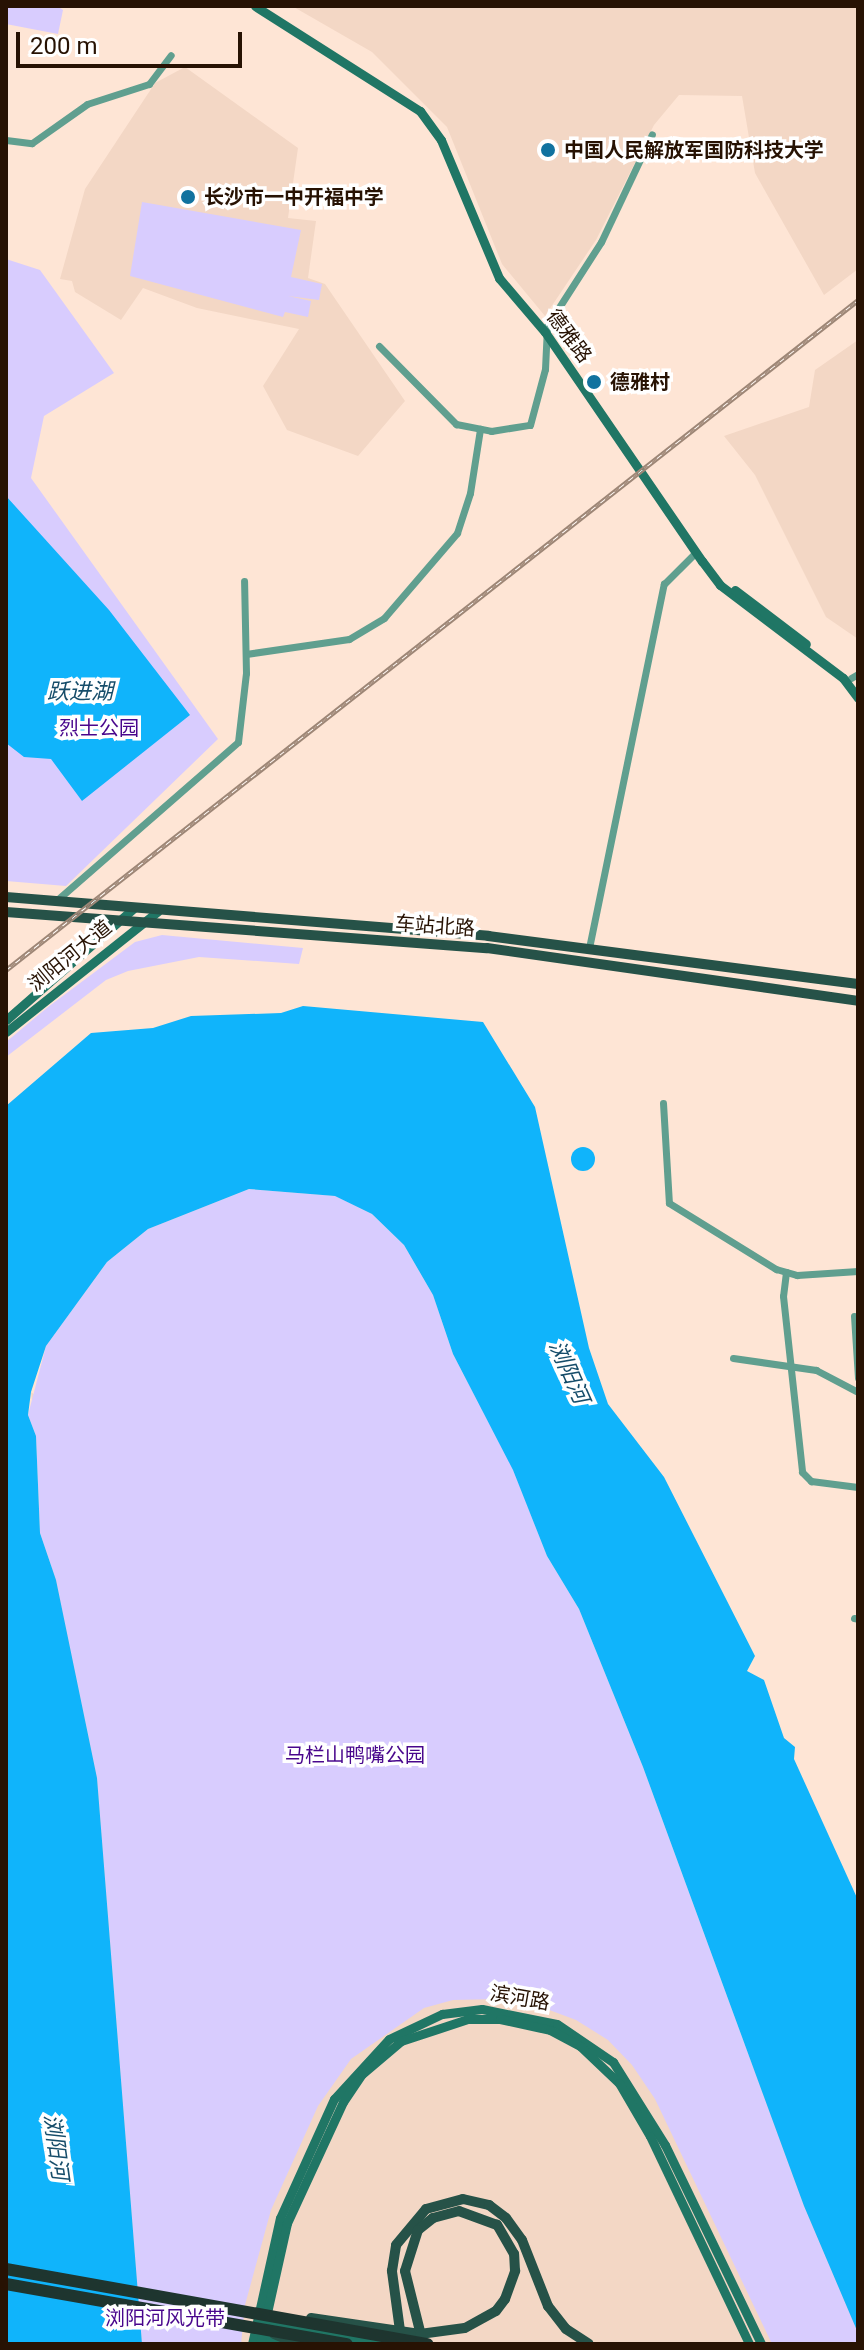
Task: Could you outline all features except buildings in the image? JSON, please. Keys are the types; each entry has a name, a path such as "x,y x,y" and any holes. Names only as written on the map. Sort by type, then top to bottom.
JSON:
{"highway":[{"path":"6,2269 425,2344"},
{"path":"6,2284 259,2334 347,2344"}],"main road":[{"name":"车站北路","path":"6,897 589,948 858,984"},
{"name":"车站北路","path":"6,912 487,948 858,1001"},
{"path":"402,2344 392,2271 396,2245 402,2231 426,2209 463,2199 489,2205 506,2218 522,2240 548,2306 566,2329 589,2344"},
{"path":"282,2317 420,2334 430,2334 440,2334 483,2320 505,2299 515,2271 508,2240 484,2217 445,2214 418,2230 411,2241 405,2271 407,2286 413,2309 419,2328 421,2336 425,2344"},
{"path":"259,2334 298,2344"}],"street":[{"name":"德雅路","path":"255,6 420,111 441,140 499,278 546,329 720,585 843,678 858,698"},
{"name":"德雅路","path":"266,6 385,79 439,126 502,274 546,329 725,582 856,680"},
{"path":"6,140 32,143 87,104 149,84 171,55"},
{"path":"379,346 456,424 480,429 530,425 545,369 546,329 601,242 652,134"},
{"path":"246,654 349,639 384,618 457,533 470,493 480,429"},
{"path":"589,948 664,584 696,552"},
{"path":"55,902 238,742 246,654 244,581"},
{"name":"浏阳河大道","path":"6,1020 133,909"},
{"name":"浏阳河大道","path":"6,1032 139,923 158,911"},
{"path":"663,1103 669,1203 756,1259 786,1272 858,1271"},
{"path":"786,1272 783,1296 805,1479 858,1487"},
{"path":"854,1316 858,1378"},
{"path":"733,1358 816,1370 858,1392"},
{"name":"滨河路","path":"259,2334 280,2218 334,2099 370,2054 410,2027 442,2014 482,2009 557,2024 613,2062 665,2145 761,2344"},
{"name":"滨河路","path":"259,2334 279,2249 302,2184 362,2074 421,2031 468,2019 500,2019 550,2030 580,2046 619,2083 650,2136 749,2344"},
{"path":"259,2334 292,2344"},
{"path":"259,2334 390,2344"}],"shaded area":[{"name":"中国人民解放军国防科技大学","path":"292,6 858,6 858,269 824,295 755,173 742,96 679,95 654,125 596,240 545,316 502,264 447,127 372,52"},
{"name":"长沙市一中开福中学","path":"185,67 298,148 288,218 316,221 308,278 325,284 405,401 358,456 287,430 263,386 299,329 197,308 143,288 121,320 75,292 72,281 60,279 85,189 155,83"},
{"path":"858,340 858,639 826,617 755,475 724,436 809,407 815,370"},
{"name":"马栏山鸭嘴公园","path":"31,1392 690,1907 858,2333 858,2344 142,2344"}],"green space":[{"path":"6,6 57,6 63,10 58,34 6,24"},
{"path":"142,202 301,230 291,277 322,284 319,300 288,296 311,301 308,317 285,312 283,317 130,276"},
{"name":"烈士公园","path":"6,259 40,270 114,373 44,416 31,478 218,739 66,886 6,881"},
{"path":"162,935 303,948 299,964 199,957 128,971 106,980 6,1057 6,1042 48,1007 135,942"},
{"name":"马栏山鸭嘴公园","path":"249,1189 336,1196 372,1214 404,1245 433,1295 453,1354 513,1469 547,1556 579,1609 643,1767 804,2206 858,2333 858,2344 772,2344 655,2099 632,2065 608,2040 576,2020 536,2005 499,1999 453,2000 424,2008 351,2059 318,2106 271,2210 245,2305 241,2344 142,2344 97,1778 56,1580 40,1533 36,1436 28,1415 46,1346 107,1262 148,1229"}],"water":[{"name":"跃进湖","path":"6,496 109,610 190,715 82,801 51,759 24,757 6,743"},
{"name":"浏阳河","path":"303,1006 483,1022 535,1107 589,1348 608,1404 664,1477 755,1656 747,1671 764,1680 784,1738 795,1747 794,1759 858,1900 858,2333 804,2206 643,1767 579,1609 547,1556 513,1470 453,1354 433,1295 404,1245 372,1214 335,1196 249,1189 148,1229 107,1262 46,1346 31,1392 28,1415 36,1436 40,1533 56,1580 97,1778 142,2344 6,2344 6,1106 91,1033 153,1028 191,1016 281,1013"},
{"path":"583,1147 592,1150 595,1159 592,1168 583,1171 574,1168 571,1159 574,1150"}],"railway":[{"path":"6,970 858,300"}],"place":[{"name":"中国人民解放军国防科技大学","path":"548,150"},
{"name":"长沙市一中开福中学","path":"188,197"},
{"name":"德雅村","path":"594,382"}],"park label":[{"name":"浏阳河风光带","path":"165,2318"}]}
